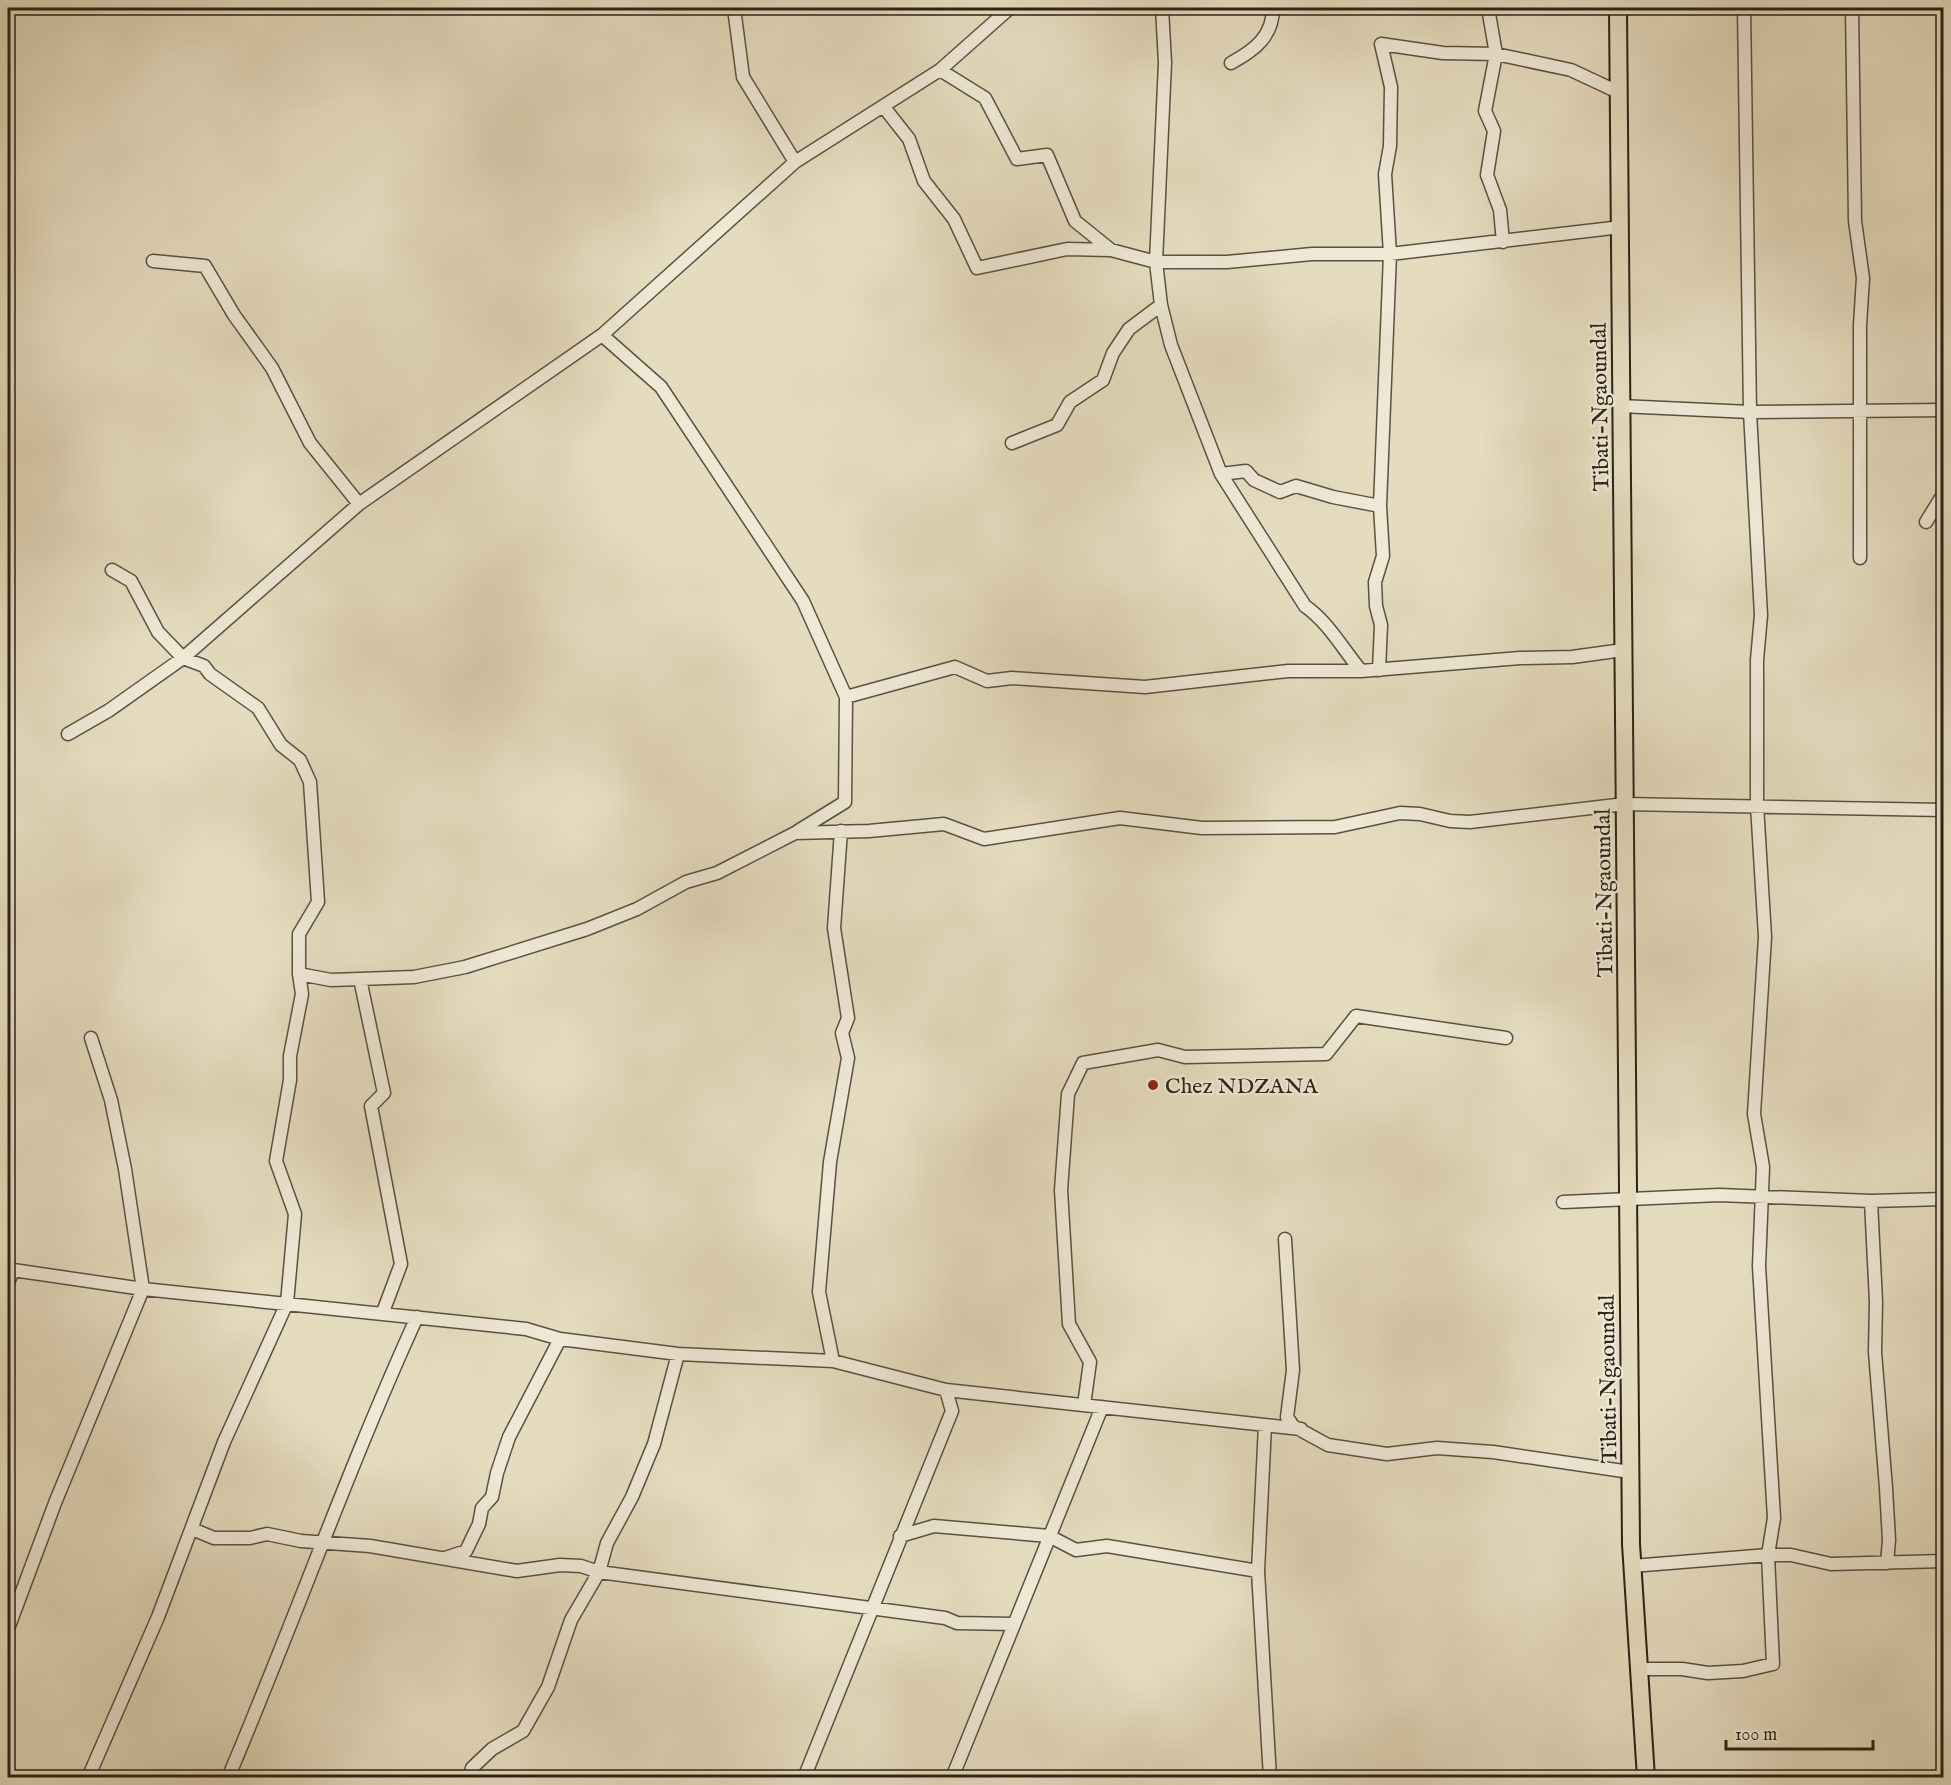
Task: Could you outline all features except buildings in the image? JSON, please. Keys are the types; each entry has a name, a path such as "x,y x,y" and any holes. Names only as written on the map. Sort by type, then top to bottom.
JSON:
{"highway":[{"name":"Tibati-Ngaoundal","path":"1618,8 1630,1472 1632,1566 1646,1778"}],"street":[{"path":"734,8 743,77 795,162"},
{"path":"68,734 108,711 183,658 359,504 602,335 795,162 940,70 1010,8"},
{"path":"1162,8 1165,63 1156,262 1161,305 1171,345 1221,474 1305,606 1323,618 1334,639 1361,671"},
{"path":"1231,63 1252,52 1273,25 1273,8"},
{"path":"1488,8 1496,54 1485,111 1494,131 1487,175 1500,210 1503,242"},
{"path":"1639,1669 1682,1668 1708,1673 1743,1671 1773,1664 1767,1555 1774,1502 1767,1444 1767,1372 1759,1266 1762,1158 1754,1114 1765,937 1756,805 1761,596 1750,412 1744,8"},
{"path":"1852,8 1855,221 1863,278 1860,325 1860,558"},
{"path":"1379,670 1381,625 1375,582 1383,555 1380,506 1390,254 1384,174 1390,146 1391,87 1380,44 1443,53 1496,54 1571,70 1618,92"},
{"path":"940,70 985,98 1017,159 1047,155 1075,221 1111,250"},
{"path":"883,106 909,139 924,181 954,219 977,268 1067,249 1111,250 1156,262 1227,262 1312,254 1390,254 1621,227"},
{"path":"153,261 205,266 234,315 272,368 310,443 359,504"},
{"path":"1012,443 1057,425 1070,402 1102,380 1113,353 1129,329 1161,305"},
{"path":"299,974 331,980 414,977 465,967 587,929 637,909 686,882 717,873 795,833 845,802 846,697 803,601 661,387 602,335"},
{"path":"1620,406 1750,412 1944,410"},
{"path":"1221,474 1246,471 1254,480 1280,492 1296,486 1333,497 1380,506"},
{"path":"1926,522 1944,493"},
{"path":"88,1778 158,1617 224,1442 287,1303 296,1214 276,1161 302,994 299,974 299,934 318,902 310,782 300,760 281,745 258,708 210,674 204,666 183,658 158,632 131,581 112,570"},
{"path":"846,697 955,668 987,681 1012,678 1145,687 1288,671 1379,670 1520,658 1572,657 1623,650"},
{"path":"795,833 944,824 984,839 1120,818 1202,828 1335,827 1400,813 1470,822 1624,804 1944,810"},
{"path":"833,1361 819,1292 830,1162 848,1058 842,1032 848,1018 834,928 841,831"},
{"path":"360,979 384,1093 371,1106 401,1264 382,1312"},
{"path":"1084,1405 1090,1362 1070,1324 1061,1190 1068,1094 1083,1063 1158,1050 1185,1058 1326,1054 1356,1016 1506,1038"},
{"path":"8,1629 55,1503 143,1289 113,1112 91,1038"},
{"path":"1563,1202 1762,1195 1871,1201 1944,1199"},
{"path":"1871,1201 1876,1302 1875,1352 1886,1474 1889,1540 1887,1563"},
{"path":"1285,1239 1293,1370 1287,1417 1293,1426 1328,1445 1387,1454 1437,1448 1493,1452 1630,1472"},
{"path":"8,1283 13,1270 143,1289 382,1312 526,1329 560,1339 678,1354 833,1361 946,1389 1301,1429"},
{"path":"228,1778 381,1397 417,1317"},
{"path":"444,1558 466,1551 479,1524 482,1508 492,1497 509,1437 560,1339"},
{"path":"471,1778 472,1768 492,1749 523,1731 548,1687 571,1620 599,1572 607,1543 632,1497 654,1444 678,1354"},
{"path":"804,1778 952,1411 946,1389"},
{"path":"951,1778 1101,1407"},
{"path":"1265,1425 1258,1571 1270,1778"},
{"path":"900,1536 934,1526 1049,1536 1076,1550 1107,1546 1258,1571"},
{"path":"192,1529 214,1538 250,1538 267,1534 324,1543 370,1546 517,1571 560,1565 581,1566 599,1572 945,1618 957,1623 1013,1624"},
{"path":"1632,1566 1767,1555 1791,1555 1831,1564 1944,1561"}],"place":[{"name":"Chez NDZANA","path":"1153,1085"}]}
